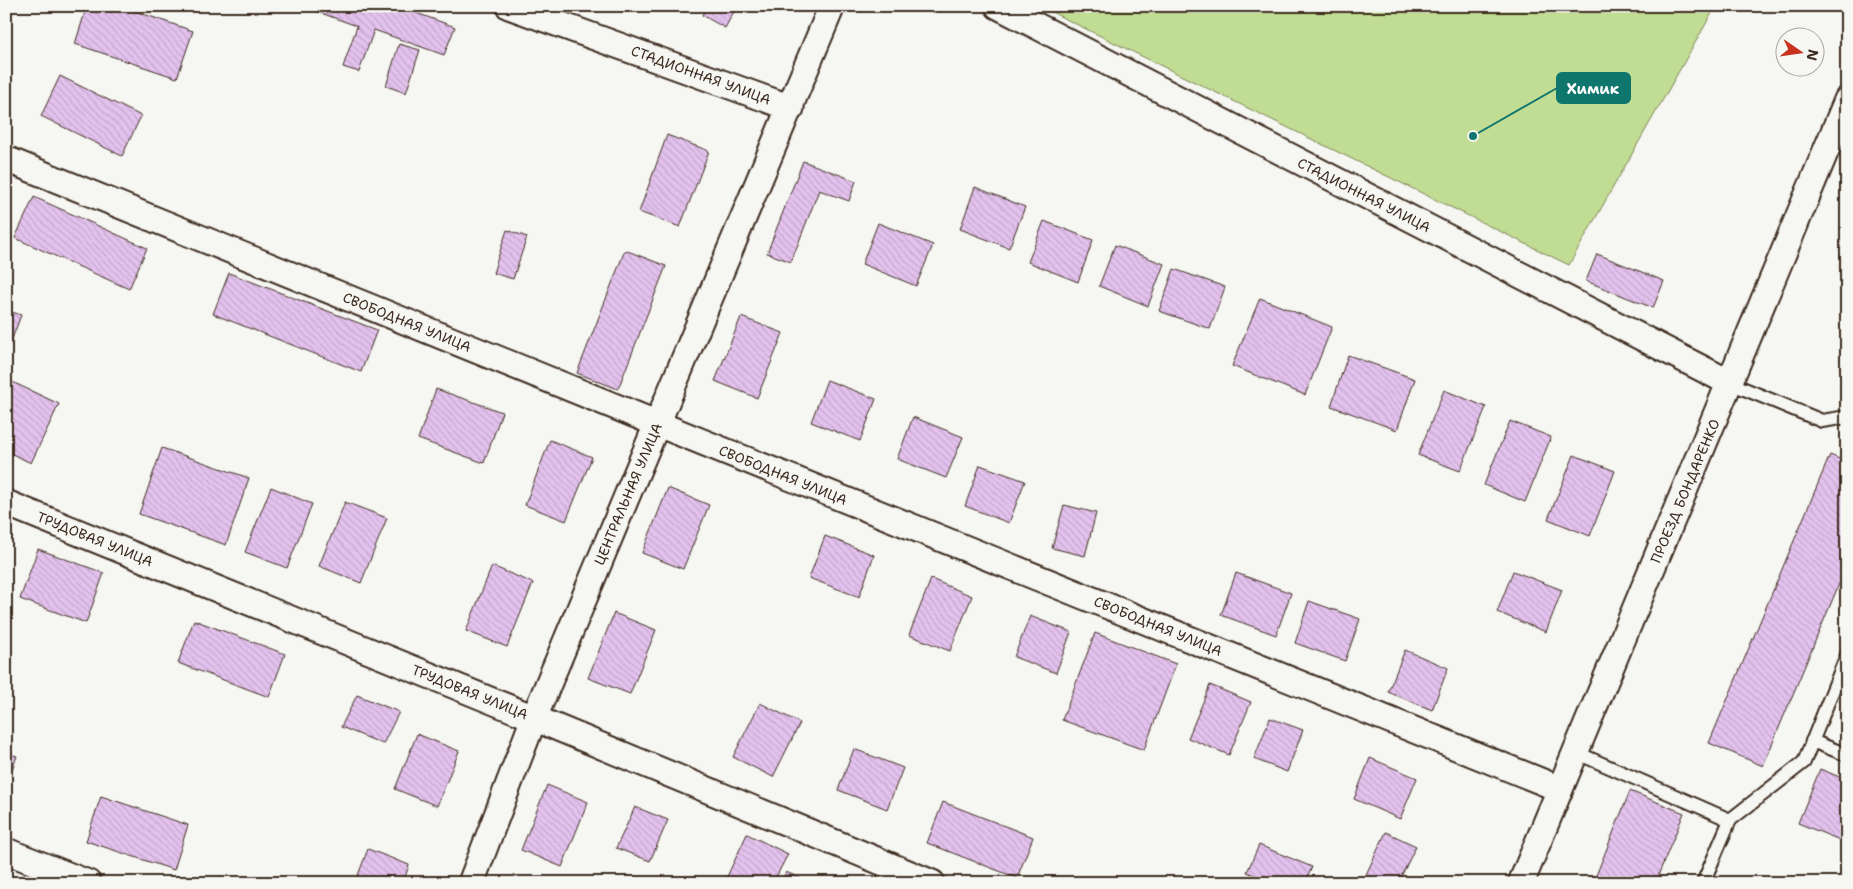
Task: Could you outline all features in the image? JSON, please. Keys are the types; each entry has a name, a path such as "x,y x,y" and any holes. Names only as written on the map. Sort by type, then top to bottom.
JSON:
{"street":[{"name":"СТАДИОННАЯ УЛИЦА","path":"509,6 791,108"},
{"path":"791,108 832,6"},
{"name":"СТАДИОННАЯ УЛИЦА","path":"998,6 1730,383"},
{"name":"ПРОЕЗД БОНДАРЕНКО","path":"1521,883 1847,100"},
{"name":"ЦЕНТРАЛЬНАЯ УЛИЦА","path":"471,883 534,718 791,108"},
{"name":"СВОБОДНАЯ УЛИЦА","path":"6,159 1560,788"},
{"name":"ТРУДОВАЯ УЛИЦА","path":"6,503 534,718 932,883"},
{"path":"6,851 88,883"}],"lane":[{"path":"1730,383 1822,421 1847,417"},
{"path":"1703,883 1730,820 1804,762 1847,655"},
{"path":"1812,741 1847,754"},
{"path":"1575,752 1730,820"}],"green space":[{"path":"1039,6 1716,6 1569,265"}],"building":[{"path":"87,6 120,6 193,31 177,78 75,44"},
{"path":"308,6 397,6 455,27 444,55 374,30 359,72 343,67 357,26 307,8"},
{"path":"707,6 737,6 725,28 702,15"},
{"path":"399,44 420,50 406,93 386,86"},
{"path":"60,76 141,116 122,156 41,116"},
{"path":"667,135 709,151 680,227 639,212"},
{"path":"803,161 856,181 849,201 819,190 791,262 767,253"},
{"path":"975,187 1025,207 1009,248 960,229"},
{"path":"34,197 147,248 129,289 15,238"},
{"path":"1044,221 1093,240 1078,282 1028,262"},
{"path":"878,223 933,245 916,286 862,264"},
{"path":"507,230 527,237 513,279 493,273"},
{"path":"1115,245 1164,264 1148,306 1099,286"},
{"path":"625,250 666,266 618,389 577,373"},
{"path":"1597,254 1664,281 1653,308 1586,281"},
{"path":"1174,269 1225,287 1210,329 1159,311"},
{"path":"229,273 377,330 361,372 213,314"},
{"path":"1260,298 1332,327 1305,395 1232,366"},
{"path":"6,310 21,315 6,355"},
{"path":"741,317 783,333 757,398 715,381"},
{"path":"1348,355 1415,379 1397,430 1331,406"},
{"path":"6,379 59,404 31,463 6,451"},
{"path":"827,380 876,399 860,441 811,422"},
{"path":"436,389 502,412 484,463 418,439"},
{"path":"1444,390 1486,407 1460,471 1418,455"},
{"path":"913,417 963,437 946,478 897,459"},
{"path":"1510,421 1551,437 1525,502 1484,485"},
{"path":"550,440 592,457 566,521 525,505"},
{"path":"162,448 249,478 226,545 139,514"},
{"path":"1574,455 1615,471 1590,536 1548,519"},
{"path":"1830,455 1847,462 1847,565 1763,766 1709,743"},
{"path":"980,465 1025,481 1009,523 965,506"},
{"path":"271,487 312,504 287,568 245,552"},
{"path":"668,488 709,505 683,569 642,553"},
{"path":"345,502 387,518 361,583 319,566"},
{"path":"1064,505 1096,513 1085,556 1052,548"},
{"path":"825,536 874,555 859,597 809,578"},
{"path":"38,549 104,573 86,623 20,599"},
{"path":"492,566 533,583 507,647 466,631"},
{"path":"1513,571 1562,590 1546,632 1497,612"},
{"path":"1236,573 1291,593 1276,635 1221,615"},
{"path":"931,579 972,596 950,651 909,635"},
{"path":"1309,601 1360,619 1345,661 1295,643"},
{"path":"614,613 656,630 630,694 588,678"},
{"path":"1030,616 1071,632 1056,673 1014,657"},
{"path":"194,620 285,654 269,697 178,663"},
{"path":"1095,633 1176,664 1144,750 1062,720"},
{"path":"1405,650 1448,668 1432,710 1388,692"},
{"path":"1210,685 1251,702 1229,755 1188,738"},
{"path":"357,695 399,712 383,744 341,727"},
{"path":"760,703 800,723 773,777 733,757"},
{"path":"1270,718 1303,730 1287,772 1254,759"},
{"path":"417,734 459,751 437,806 395,789"},
{"path":"854,749 903,768 887,809 838,790"},
{"path":"6,753 17,756 6,786"},
{"path":"1370,758 1417,778 1400,819 1354,799"},
{"path":"1820,769 1847,780 1847,843 1798,823"},
{"path":"547,785 588,802 562,867 521,850"},
{"path":"1630,791 1684,813 1655,883 1593,883"},
{"path":"101,796 188,825 174,870 86,841"},
{"path":"943,802 1033,837 1017,878 927,843"},
{"path":"635,807 668,820 650,861 616,848"},
{"path":"1386,832 1416,846 1398,883 1362,883"},
{"path":"747,834 788,854 773,883 724,883"},
{"path":"1259,845 1312,867 1305,883 1273,883 1247,872"},
{"path":"368,849 409,865 403,883 355,883"},
{"path":"786,872 811,883 781,883"}],"place":[{"name":"Химик","path":"1473,136"}]}
